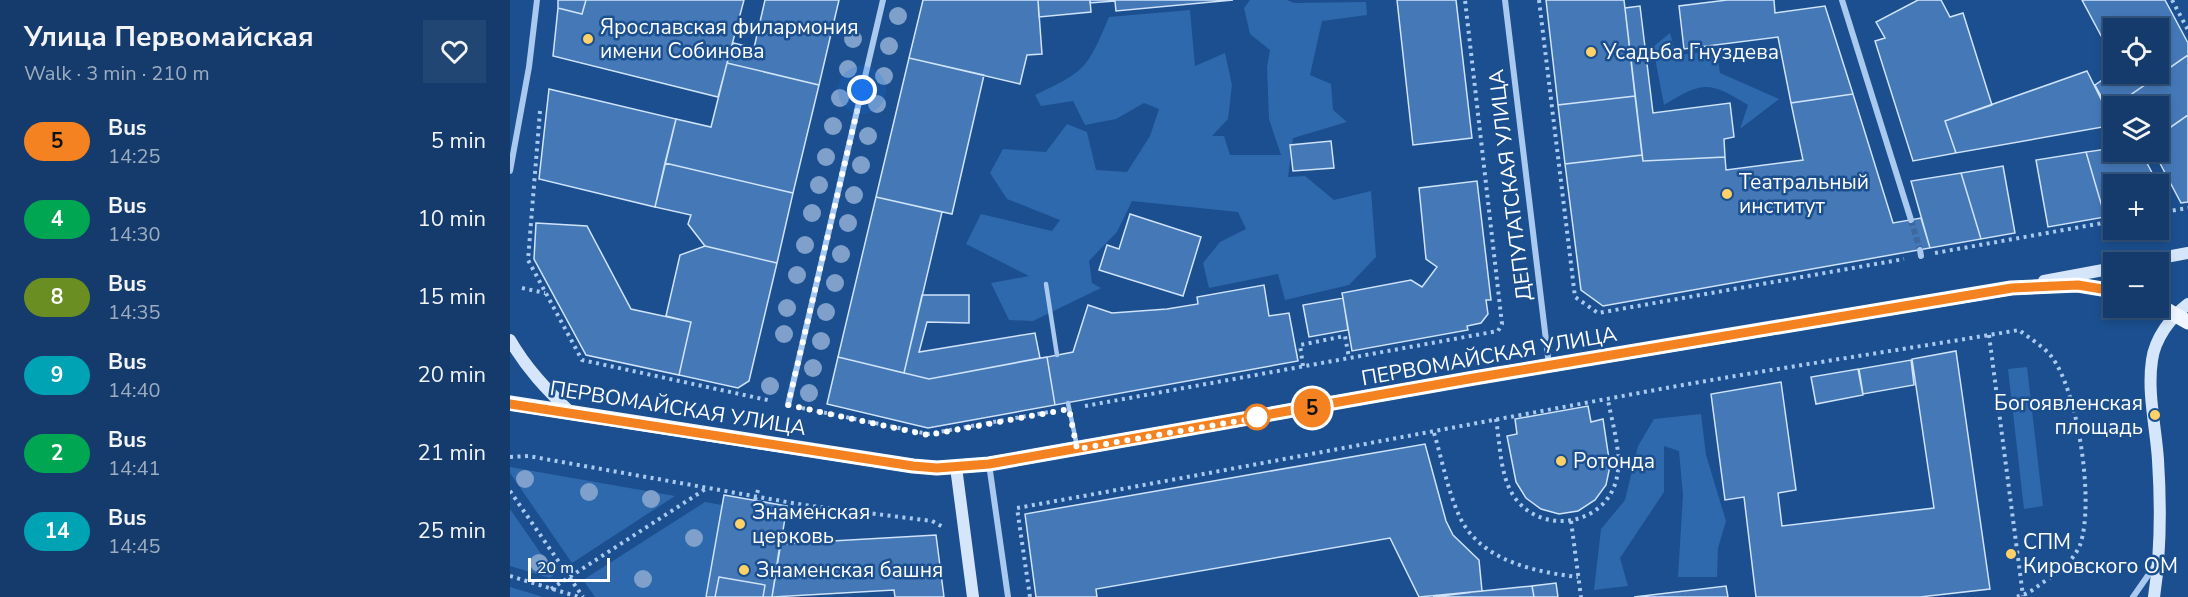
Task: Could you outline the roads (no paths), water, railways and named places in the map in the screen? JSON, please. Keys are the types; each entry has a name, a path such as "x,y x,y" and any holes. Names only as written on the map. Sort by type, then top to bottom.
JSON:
{"main road":[{"name":"ПЕРВОМАЙСКАЯ УЛИЦА","path":"510,404 913,466 956,467 989,464 1549,365 2012,288 2078,285 2103,289"},
{"path":"2169,308 2184,313"}],"street":[{"path":"510,171 529,67 537,0"},
{"path":"788,405 883,0"},
{"name":"ДЕПУТАТСКАЯ УЛИЦА","path":"1505,0 1549,365"},
{"path":"1842,0 1911,220"},
{"path":"2169,256 2188,253"},
{"name":"ПЕРВОМАЙСКАЯ УЛИЦА","path":"2012,288 2103,270"},
{"path":"2154,597 2160,559 2160,489 2151,391 2152,359 2161,334 2184,313"},
{"path":"510,340 519,357 543,386 570,412"},
{"path":"989,464 1008,597"},
{"path":"956,467 973,597"},
{"path":"2133,597 2160,559"}],"lane":[{"path":"1046,284 1057,355"},
{"path":"1069,406 1077,449"}],"tunnel":[{"path":"1911,220 1920,250"}],"place":[{"name":"Ярославская филармония имени Собинова","path":"588,39"},
{"name":"Усадьба Гнуздева","path":"1591,52"},
{"name":"Театральный институт","path":"1727,194"},
{"name":"Богоявленская площадь","path":"2155,415"},
{"name":"Ротонда","path":"1561,461"},
{"name":"Знаменская церковь","path":"740,524"},
{"name":"СПМ Кировского ОМ","path":"2011,554"},
{"name":"Знаменская башня","path":"744,570"}]}
